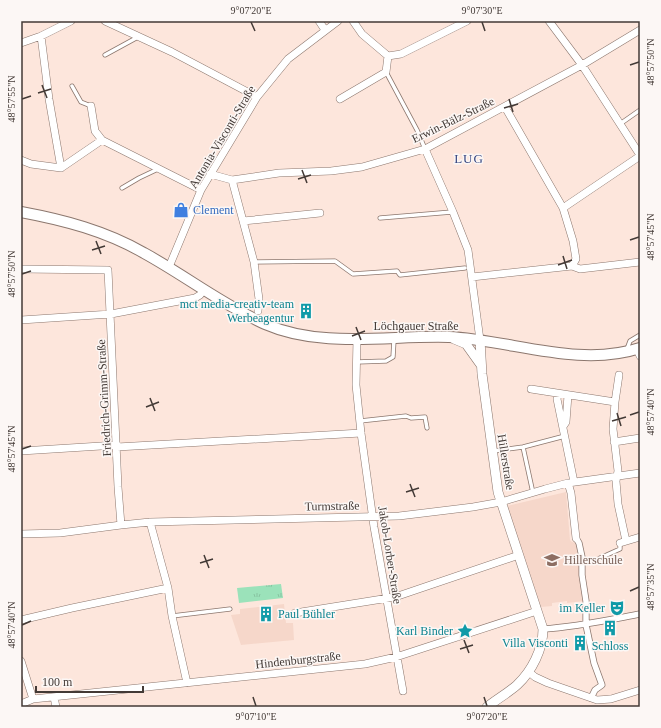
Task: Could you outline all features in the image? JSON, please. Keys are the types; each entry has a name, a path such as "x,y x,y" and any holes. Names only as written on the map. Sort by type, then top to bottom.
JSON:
{"main road":[{"name":"Löchgauer Straße","path":"21,212 50,217 98,231 137,249 169,267 203,291 239,312 286,332 307,336 357,339 449,337 582,354 610,354 639,351"}],"street":[{"path":"21,42 41,36 71,21"},
{"path":"105,21 172,52 257,97"},
{"path":"319,21 325,30"},
{"name":"Antonia-Visconti-Straße","path":"169,267 201,190 257,97 288,59 338,21"},
{"path":"353,21 362,34 388,56 401,54 467,21"},
{"path":"549,21 582,65 640,156 563,208"},
{"name":"Erwin-Bälz-Straße","path":"210,174 232,180 279,174 331,171 362,167 425,149 582,65 640,30"},
{"path":"41,36 49,99 61,168"},
{"path":"340,99 386,72 388,56"},
{"path":"92,106 95,131 102,140 201,190"},
{"path":"505,107 563,208 573,241 576,259 572,266"},
{"path":"21,160 31,164 61,168 102,140"},
{"path":"425,149 468,250 480,340"},
{"path":"232,180 254,262 259,299 258,311"},
{"path":"243,221 320,213"},
{"path":"472,277 572,266 580,269 640,262"},
{"name":"Friedrich-Grimm-Straße","path":"21,270 108,270 122,525"},
{"path":"21,320 111,314 195,298 203,291"},
{"path":"449,337 466,344 481,365"},
{"name":"Jakob-Lorber-Straße","path":"357,339 356,372 361,433 372,516 403,691"},
{"name":"Hillerstraße","path":"480,340 481,365 497,488 543,629"},
{"path":"619,375 614,402 613,429 618,471 618,504 623,542 640,537"},
{"path":"531,389 614,402"},
{"path":"558,394 557,399 565,436 576,538 579,543 582,557 582,575 586,601 586,624 594,663 602,686 595,690 591,698"},
{"path":"563,427 566,422 568,395"},
{"path":"21,451 361,433"},
{"path":"614,442 640,438"},
{"name":"Turmstraße","path":"21,534 60,533 150,522 416,514 501,502 533,493 544,486 570,481 640,472"},
{"path":"150,522 168,588 172,616 187,683"},
{"path":"295,613 386,599 519,555"},
{"path":"21,620 168,588"},
{"name":"Hindenburgstraße","path":"21,704 33,699 365,664 396,657 538,611"},
{"path":"487,707 518,684 529,672 541,646 543,629 586,624 600,620 640,614"},
{"path":"21,661 33,699"},
{"path":"529,672 535,677 548,683 591,698 604,700 611,699 640,690"},
{"path":"54,697 56,707"},
{"path":"496,707 502,697"}],"lane":[{"path":"105,55 138,37"},
{"path":"386,72 417,130 425,149"},
{"path":"72,86 81,102 92,106"},
{"path":"620,124 640,110"},
{"path":"122,188 159,168"},
{"path":"380,218 453,212"},
{"path":"254,262 335,261 354,274 397,271 400,275 465,268"},
{"path":"627,352 630,341 640,335"},
{"path":"356,362 386,361 392,357 394,338"},
{"path":"360,421 406,416 411,418 425,417 427,428"},
{"path":"492,451 523,447 565,436"},
{"path":"523,447 533,493"},
{"path":"600,558 620,549 623,542"},
{"path":"172,616 230,609"}],"shaded area":[{"name":"Hillerschule","path":"566,492 570,540 576,543 584,601 552,603 552,606 541,607 507,506"},
{"path":"284,604 286,623 293,623 294,640 241,645 231,615 240,614 240,609"}],"green space":[{"path":"281,584 283,598 239,603 237,588"}],"place":[{"name":"Clement","path":"181,210"},
{"name":"mct media-creativ-team Werbeagentur","path":"306,311"},
{"name":"Hillerschule","path":"552,560"},
{"name":"im Keller","path":"617,608"},
{"name":"Paul Bühler","path":"266,614"},
{"name":"Schloss","path":"610,628"},
{"name":"Karl Binder","path":"465,631"},
{"name":"Villa Visconti","path":"580,643"}],"district":[{"name":"LUG","path":"469,158"}]}
